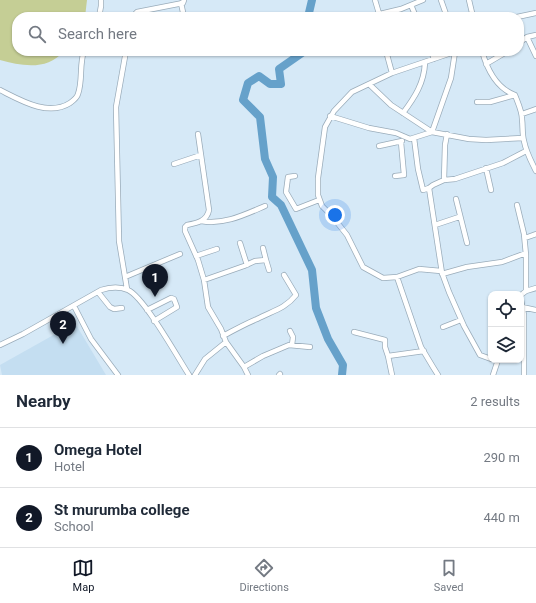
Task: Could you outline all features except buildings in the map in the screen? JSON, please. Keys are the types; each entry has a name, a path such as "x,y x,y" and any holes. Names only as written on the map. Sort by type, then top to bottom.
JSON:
{"street":[{"path":"100,12 101,0"},
{"path":"375,0 379,12"},
{"path":"391,12 423,0"},
{"path":"441,0 446,12"},
{"path":"469,0 472,12"},
{"path":"137,12 182,2 183,12"},
{"path":"411,5 414,12"},
{"path":"524,16 536,13"},
{"path":"524,39 536,35"},
{"path":"527,37 536,56"},
{"path":"0,90 16,98 43,108 62,108 76,98 78,94 82,82 82,56"},
{"path":"125,56 116,107 119,241 127,289"},
{"path":"387,56 392,73"},
{"path":"442,56 392,73 370,85 352,92 330,116 325,127 318,178 318,195 322,206 347,235 363,267 384,278 398,277 419,268 442,273 467,267 502,262 526,253"},
{"path":"432,132 451,78 455,56"},
{"path":"484,56 492,75 501,87 515,95 522,114 523,138 526,151 536,171"},
{"path":"486,64 500,56"},
{"path":"403,113 419,89 425,63"},
{"path":"370,85 391,105 432,132 469,139 486,140 523,138"},
{"path":"477,102 490,102 515,95"},
{"path":"522,114 536,109"},
{"path":"330,116 368,128 396,133 407,139"},
{"path":"379,146 401,142 432,132"},
{"path":"198,134 209,210 207,217 187,225 185,227 185,231 196,256 204,280 208,307 221,329 226,342 248,375"},
{"path":"444,180 445,145 447,134"},
{"path":"414,138 423,190 430,188 444,180 455,179 503,163 526,151"},
{"path":"395,176 404,175 401,142"},
{"path":"174,164 201,155"},
{"path":"486,168 491,190"},
{"path":"295,176 288,176 286,192 296,209 320,200"},
{"path":"430,188 442,273 461,320 480,355 488,358"},
{"path":"456,199 459,217 467,243"},
{"path":"199,221 215,222 231,220 265,206"},
{"path":"517,206 525,238 526,291 536,288"},
{"path":"435,225 459,217"},
{"path":"525,238 536,234"},
{"path":"240,243 247,265"},
{"path":"263,248 269,270"},
{"path":"196,256 217,249"},
{"path":"125,277 180,254"},
{"path":"204,280 247,265 254,261 266,260"},
{"path":"223,336 290,303 296,295 284,275"},
{"path":"398,277 416,332 432,367 438,375"},
{"path":"0,345 23,334 98,292 108,288 117,287 127,289 140,299 189,375"},
{"path":"98,292 110,308 122,308"},
{"path":"147,310 171,298 174,299 177,304 176,308 154,320"},
{"path":"74,306 91,339 118,375"},
{"path":"524,307 536,310"},
{"path":"443,327 461,320"},
{"path":"290,331 293,337 292,345"},
{"path":"354,332 385,340 392,375"},
{"path":"195,375 205,359 226,342"},
{"path":"244,367 289,345 310,347"},
{"path":"388,356 424,351"},
{"path":"493,375 497,363"},
{"path":"524,363 524,375"}],"shaded area":[{"path":"75,323 106,375 2,375 0,365"}],"green space":[{"path":"0,0 87,0 86,12 12,12 12,56 58,56 50,62 34,65 17,64 0,60"}],"waterway":[{"path":"309,12 312,0"},
{"path":"298,56 279,69 281,84 270,84 259,76 248,83 243,100 260,117 265,159 273,177 272,197 281,205 312,270 316,308 328,339 343,365 342,375"}],"place":[{"name":"Omega Hotel","path":"155,297"},
{"name":"St murumba college","path":"63,344"}]}
